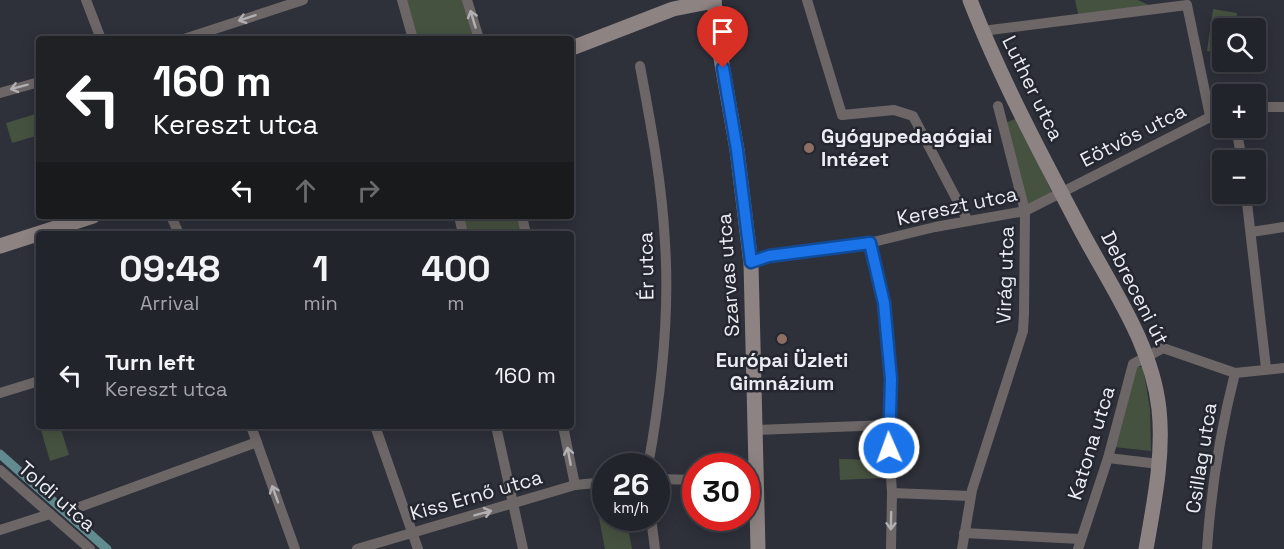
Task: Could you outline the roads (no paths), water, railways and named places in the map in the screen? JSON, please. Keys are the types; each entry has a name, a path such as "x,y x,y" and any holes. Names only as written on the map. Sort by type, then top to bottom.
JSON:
{"street":[{"path":"86,0 100,36"},
{"path":"193,36 303,0"},
{"path":"402,0 412,36"},
{"path":"467,0 478,36"},
{"path":"574,47 677,5 717,0"},
{"name":"Szarvas utca","path":"717,0 751,262 756,430 754,453"},
{"path":"807,0 842,115 894,110 913,116 968,221"},
{"name":"Luther utca","path":"970,0 982,31 1061,193"},
{"path":"1138,0 1155,8"},
{"path":"982,31 1187,5 1210,116"},
{"name":"Ér utca","path":"640,66 654,139 665,245 665,327 658,410 650,453"},
{"path":"0,93 36,83"},
{"name":"Virág utca","path":"962,549 970,496 1023,331 1025,211 998,106"},
{"path":"1266,107 1284,107"},
{"name":"Eötvös utca","path":"1061,193 1210,116"},
{"name":"Kereszt utca","path":"751,262 769,256 870,243 1025,211 1061,193"},
{"name":"Debreceni út","path":"1061,193 1147,355 1159,410 1159,464 1146,549"},
{"path":"1247,204 1266,368"},
{"path":"46,231 84,219"},
{"path":"1251,232 1284,227"},
{"path":"0,246 36,234"},
{"path":"870,243 884,303 891,379 888,425 892,493 891,549"},
{"path":"1147,355 1163,348 1234,373 1284,368"},
{"name":"Katona utca","path":"1079,544 1108,458 1133,364 1147,355"},
{"name":"Csillag utca","path":"1207,549 1211,488 1218,441 1234,373"},
{"path":"0,393 36,382"},
{"path":"756,430 888,425"},
{"path":"252,429 295,549"},
{"path":"376,429 418,549"},
{"path":"497,429 523,549"},
{"path":"564,429 574,485"},
{"path":"77,508 257,442"},
{"path":"1108,458 1159,464"},
{"name":"Toldi utca","path":"0,470 90,549"},
{"name":"Kiss Ernő utca","path":"357,549 513,505 574,485 592,483"},
{"path":"892,493 970,496"},
{"path":"0,530 50,514"},
{"path":"653,531 655,549"},
{"name":"Szarvas utca","path":"756,531 758,549"},
{"path":"964,533 1079,544"}],"waterway":[{"path":"0,454 107,549"}],"place":[{"name":"Gyógypedagógiai Intézet","path":"809,148"},
{"name":"Európai Üzleti Gimnázium","path":"782,339"}]}
